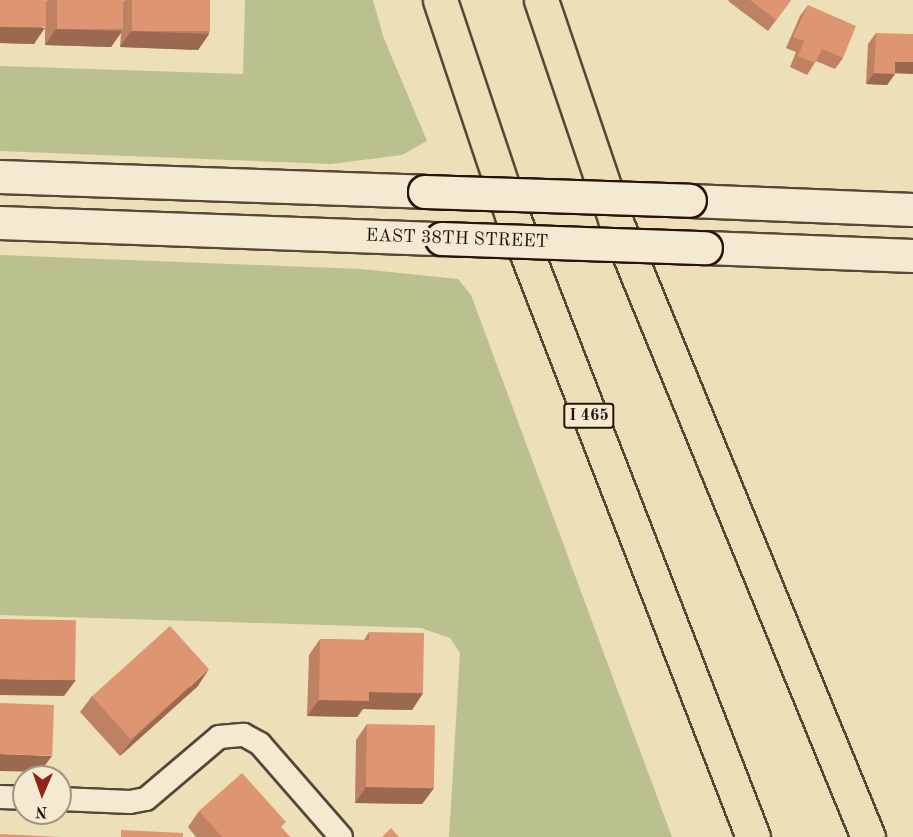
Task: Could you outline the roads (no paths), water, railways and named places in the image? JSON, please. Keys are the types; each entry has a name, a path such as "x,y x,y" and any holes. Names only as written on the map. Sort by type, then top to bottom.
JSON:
{"highway":[{"name":"I 465","path":"440,0 512,215 753,837"},
{"path":"541,0 615,222 868,837"}],"main road":[{"path":"0,177 913,210"},
{"name":"EAST 38TH STREET","path":"0,223 913,256"}],"street":[{"path":"72,800 130,802 146,800 219,737 236,734 250,737 260,744 341,837"}]}
